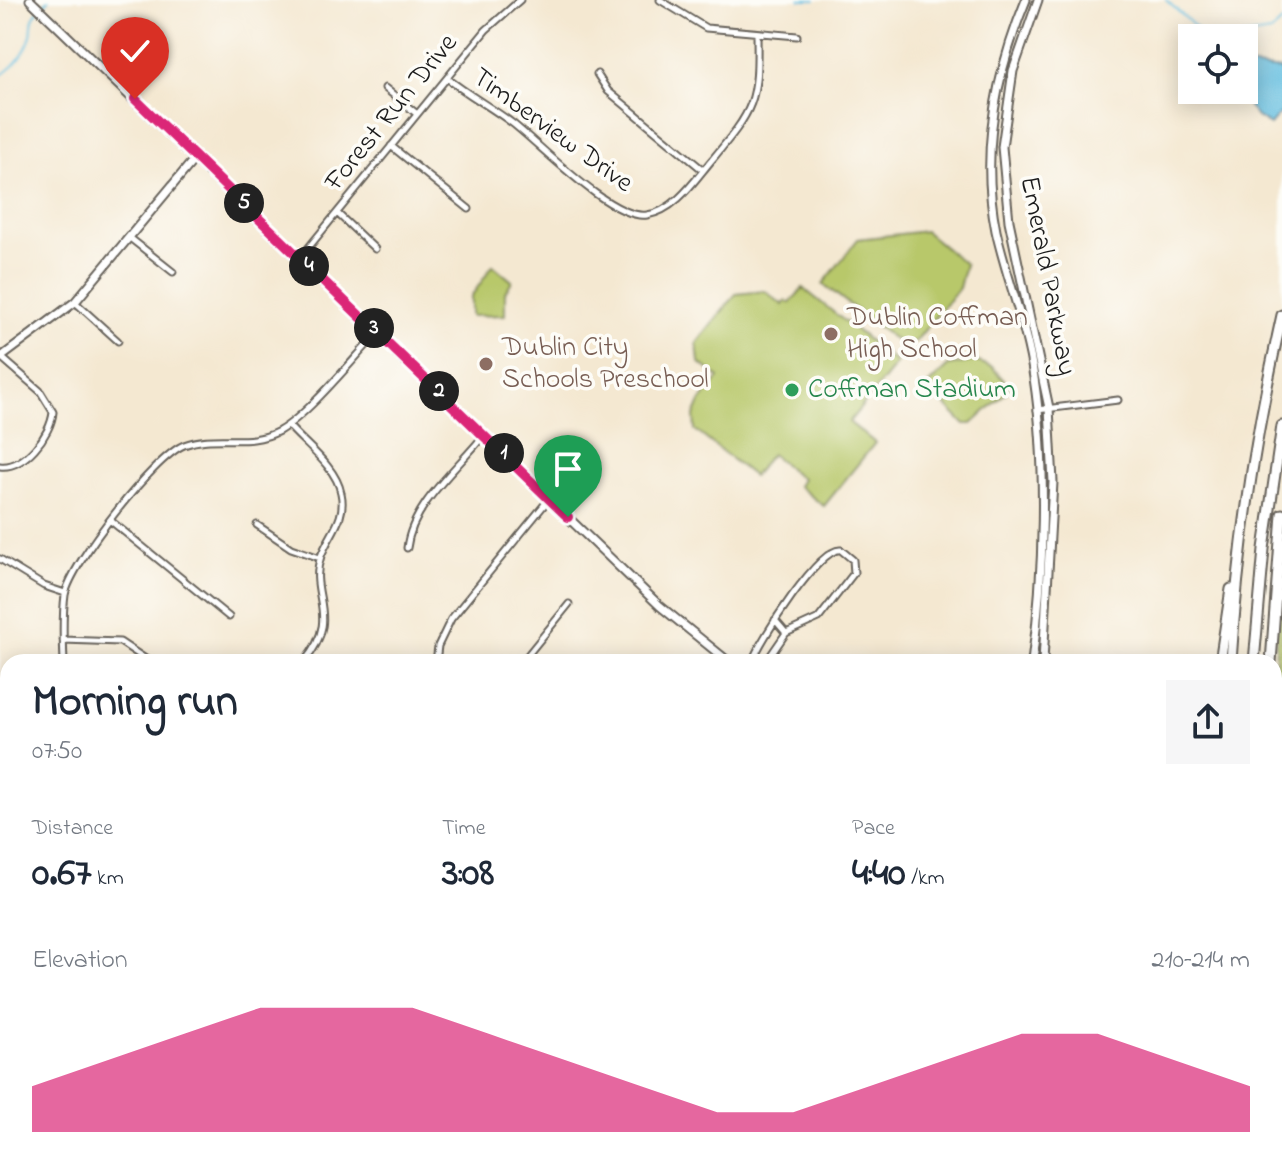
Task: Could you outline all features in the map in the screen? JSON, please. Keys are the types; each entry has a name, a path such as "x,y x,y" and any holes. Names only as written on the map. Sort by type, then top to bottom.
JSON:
{"highway":[{"path":"1221,654 1264,395 1282,315"},
{"path":"1255,654 1264,549 1282,426"},
{"path":"1272,654 1282,514"},
{"path":"1232,654 1244,519"}],"main road":[{"path":"30,0 485,434 660,606 719,654"},
{"name":"Emerald Parkway","path":"1026,0 1005,57 995,99 991,183 996,230 1026,339 1037,410 1041,489 1032,654"},
{"name":"Emerald Parkway","path":"1038,0 1013,71 1005,105 1002,147 1009,221 1049,408 1053,482 1043,654"},
{"path":"0,358 75,302 196,157"}],"street":[{"name":"Forest Run Drive","path":"300,258 496,18 520,0"},
{"path":"660,0 706,28 797,36"},
{"name":"Timberview Drive","path":"447,78 511,122 606,201 633,214 646,216 662,211 685,192 746,118 758,85 757,34"},
{"path":"597,74 608,91 703,170"},
{"path":"385,88 417,114"},
{"path":"391,146 469,209"},
{"path":"337,213 375,249"},
{"path":"130,238 173,272"},
{"path":"75,302 118,341"},
{"path":"64,654 65,593 88,548 156,465 174,450 196,442 261,439 288,425 378,333"},
{"path":"0,358 40,391 53,412 48,431 24,459 17,464 0,466"},
{"path":"1037,410 1118,400"},
{"path":"288,425 331,471 341,493 337,528 320,558 325,615 321,636 309,654"},
{"path":"407,548 409,532 418,516 485,434"},
{"path":"437,654 451,619 549,499"},
{"path":"111,521 229,617"},
{"path":"257,525 291,548 320,558"},
{"path":"756,654 775,620 831,551 839,549 851,558 854,573 822,614 786,633 772,654"},
{"path":"0,559 44,586 65,593"},
{"path":"528,654 569,604"},
{"path":"775,620 786,633"},
{"path":"63,640 120,642 138,654"}],"green space":[{"path":"925,231 965,264 959,288 915,342 899,343 823,284 858,239"},
{"path":"493,265 512,281 505,292 505,315 471,316 471,297"},
{"name":"Coffman Stadium","path":"803,288 897,363 849,422 875,443 824,506 798,486 802,479 771,454 753,476 695,430 694,416 700,402 719,378 699,362 697,343 736,294 765,291 783,305 786,301 790,303"},
{"path":"975,361 992,367 1011,388 972,424 964,424 927,386 948,366"},
{"path":"1282,549 1282,654 1276,654"}],"water":[{"path":"1258,67 1282,70 1282,111 1270,125 1257,117 1247,104 1258,104"}],"waterway":[{"path":"42,6 49,0"},
{"path":"800,0 815,0"},
{"path":"1166,0 1192,24"},
{"path":"0,76 23,53 38,11"},
{"path":"1258,34 1271,32 1282,22"}],"place":[{"name":"Dublin Coffman High School","path":"831,334"},
{"name":"Dublin City Schools Preschool","path":"486,364"},
{"name":"Coffman Stadium","path":"792,390"}],"route":[{"path":"135,99 568,517"}]}
